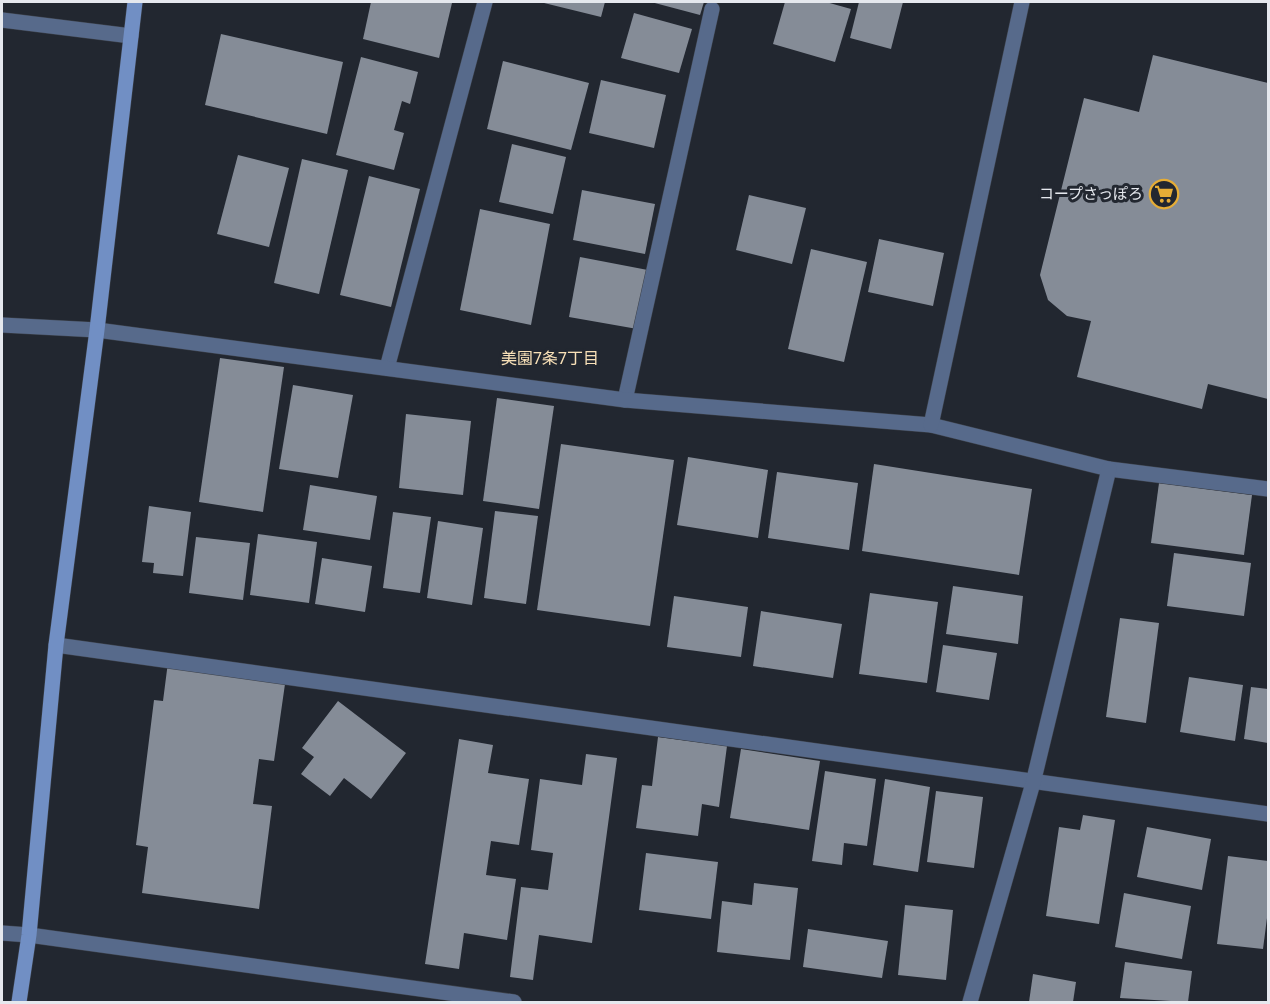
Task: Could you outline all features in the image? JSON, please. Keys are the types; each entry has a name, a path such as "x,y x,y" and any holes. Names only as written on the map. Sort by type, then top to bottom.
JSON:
{"street":[{"path":"19,1002 29,934 56,645 97,330 135,2"},
{"path":"387,368 485,2"},
{"path":"932,425 1022,2"},
{"path":"625,400 712,9"},
{"path":"2,21 131,36"},
{"path":"2,325 97,330 625,400 932,425 1109,469 1269,489"},
{"path":"970,1002 1033,783 1109,469"},
{"path":"56,645 1033,783 1269,814"},
{"path":"2,933 29,934 514,1002"}],"building":[{"path":"371,2 452,3 439,58 363,39"},
{"path":"540,2 605,2 601,17"},
{"path":"651,2 704,2 700,15"},
{"path":"785,2 826,2 851,9 835,62 773,44"},
{"path":"859,2 903,2 891,49 850,38"},
{"path":"634,13 692,29 679,73 621,58"},
{"path":"221,34 343,62 327,134 205,105"},
{"name":"コープさっぽろ","path":"1153,55 1268,83 1268,399 1208,384 1202,409 1077,377 1091,321 1067,316 1048,300 1040,275 1084,98 1139,112"},
{"path":"361,57 418,72 410,104 402,101 394,130 404,133 394,170 336,155"},
{"path":"503,61 589,83 571,150 487,129"},
{"path":"601,80 666,95 654,148 589,133"},
{"path":"512,144 566,157 553,214 499,202"},
{"path":"238,155 289,168 269,247 217,234"},
{"path":"302,159 348,170 319,294 274,283"},
{"path":"369,176 420,189 391,307 340,295"},
{"path":"582,190 655,204 645,254 573,240"},
{"path":"749,195 806,208 792,264 736,250"},
{"path":"480,209 550,224 531,325 460,310"},
{"path":"879,239 944,253 933,306 868,292"},
{"path":"811,249 867,262 844,362 788,349"},
{"path":"580,257 653,271 643,330 569,317"},
{"path":"220,358 284,367 263,512 199,502"},
{"path":"293,385 353,395 338,478 279,469"},
{"path":"497,398 554,406 539,509 483,501"},
{"path":"406,414 471,421 463,495 399,488"},
{"path":"561,444 674,460 650,626 537,610"},
{"path":"688,457 768,470 758,538 677,525"},
{"path":"874,464 1032,489 1019,575 862,551"},
{"path":"777,472 858,483 849,550 768,538"},
{"path":"1159,483 1252,495 1244,555 1151,543"},
{"path":"310,485 377,496 370,540 303,530"},
{"path":"149,506 191,512 183,576 153,573 154,563 142,562"},
{"path":"495,511 538,516 526,604 484,598"},
{"path":"393,512 431,517 420,593 383,588"},
{"path":"438,521 483,528 472,605 427,598"},
{"path":"258,534 317,542 309,603 250,595"},
{"path":"196,537 250,543 243,600 189,593"},
{"path":"1174,553 1251,563 1244,616 1167,606"},
{"path":"322,558 372,566 365,612 315,604"},
{"path":"953,586 1023,596 1018,644 946,634"},
{"path":"870,593 938,602 927,683 859,674"},
{"path":"674,596 748,607 741,657 667,647"},
{"path":"761,611 842,624 833,678 753,666"},
{"path":"1120,618 1159,623 1146,723 1106,717"},
{"path":"943,645 997,653 989,700 936,692"},
{"path":"168,662 286,677 274,761 259,759 253,804 272,806 259,909 142,893 148,847 136,845 154,700 163,701"},
{"path":"1189,677 1243,685 1235,741 1180,732"},
{"path":"1251,687 1268,689 1268,743 1244,739"},
{"path":"338,701 406,753 371,799 344,778 330,796 301,774 314,757 302,748"},
{"path":"658,737 727,746 719,807 702,804 698,836 636,828 642,785 652,786"},
{"path":"459,739 493,745 488,773 529,779 519,845 491,841 486,875 516,879 507,940 464,933 459,969 425,964"},
{"path":"741,749 820,761 809,830 730,818"},
{"path":"586,754 617,758 592,943 539,935 533,980 510,977 521,887 548,890 553,853 531,850 540,779 582,785"},
{"path":"825,771 876,779 867,846 844,843 842,865 812,861"},
{"path":"885,779 930,787 918,872 873,865"},
{"path":"936,791 983,797 974,868 927,862"},
{"path":"1083,815 1115,820 1099,924 1046,916 1059,827 1080,830"},
{"path":"1147,827 1211,839 1202,890 1137,877"},
{"path":"646,853 718,862 711,919 639,910"},
{"path":"1228,856 1268,861 1268,910 1263,949 1217,944"},
{"path":"754,883 798,888 790,960 717,952 722,901 752,905"},
{"path":"1124,893 1191,906 1182,959 1115,947"},
{"path":"905,905 953,910 946,980 898,975"},
{"path":"808,929 888,941 882,978 803,967"},
{"path":"1125,962 1192,971 1188,1002 1120,998"},
{"path":"1033,974 1076,982 1073,1002 1029,1002"}],"place":[{"name":"コープさっぽろ","path":"1164,194"}],"district":[{"name":"美園7条7丁目","path":"550,358"}]}
